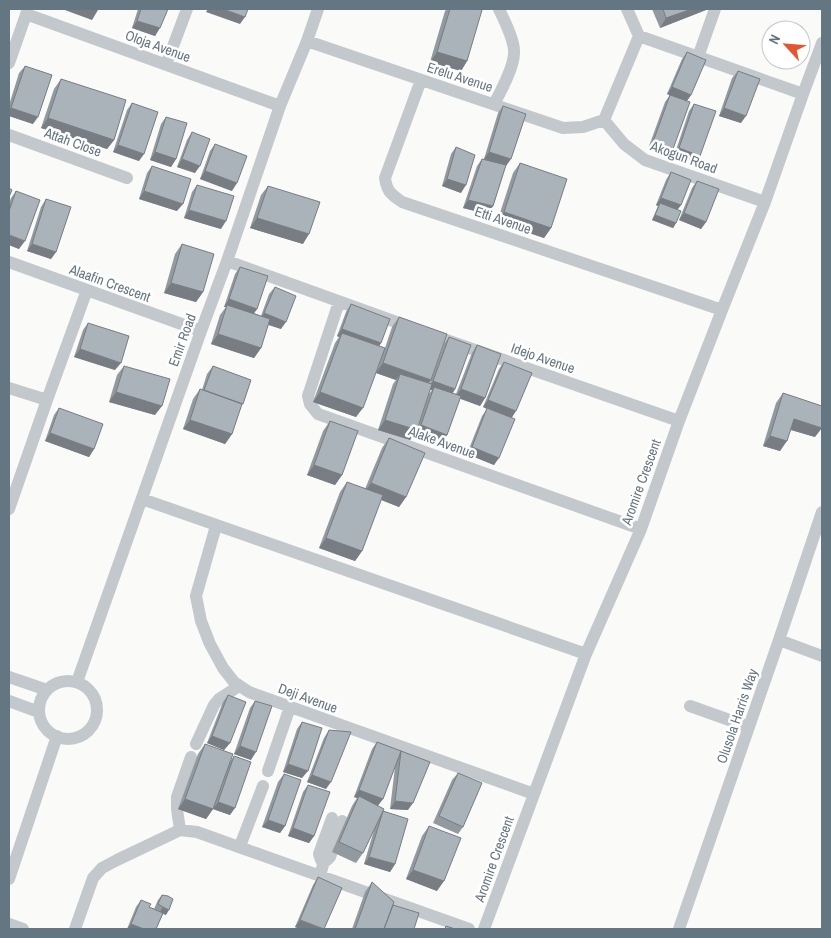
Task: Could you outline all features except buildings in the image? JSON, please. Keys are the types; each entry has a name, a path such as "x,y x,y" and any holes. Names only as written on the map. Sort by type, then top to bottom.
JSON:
{"street":[{"path":"166,65 187,9"},
{"name":"Emir Road","path":"77,682 227,262 280,106 318,9"},
{"path":"494,104 509,73 514,52 509,29 499,9"},
{"path":"627,9 640,36 802,94"},
{"path":"698,57 715,9"},
{"path":"9,63 27,11"},
{"name":"Oloja Avenue","path":"27,11 166,65 280,106"},
{"path":"604,120 640,36"},
{"name":"Erelu Avenue","path":"307,41 564,128 583,128 604,120"},
{"name":"Aromire Crescent","path":"484,929 586,654 641,529 679,421 766,202 802,94 822,43"},
{"name":"Etti Avenue","path":"421,80 385,178 390,194 402,202 722,310"},
{"name":"Akogun Road","path":"604,120 624,144 645,160 766,202"},
{"name":"Attah Close","path":"9,135 127,178"},
{"name":"Alaafin Crescent","path":"9,262 201,331"},
{"name":"Idejo Avenue","path":"227,262 679,421"},
{"path":"9,509 87,290"},
{"name":"Alake Avenue","path":"339,302 308,396 310,404 318,414 641,529"},
{"path":"9,388 47,400"},
{"path":"142,499 586,654"},
{"name":"Olusola Harris Way","path":"679,929 822,512"},
{"name":"Deji Avenue","path":"216,526 196,596 200,621 210,644 223,668 234,682 249,692 534,794"},
{"path":"779,640 822,656"},
{"path":"9,677 47,690"},
{"path":"69,681 77,682 92,693 96,702 95,720 84,734 75,738 57,736 45,728 42,721 39,712 42,697 53,685 69,681"},
{"path":"196,744 214,705 219,699 239,686"},
{"path":"9,701 39,712"},
{"path":"690,706 749,727"},
{"path":"268,771 290,707"},
{"path":"9,880 57,736"},
{"path":"180,830 177,797 192,757"},
{"path":"240,846 263,786"},
{"path":"320,876 324,861 330,856 337,820"},
{"path":"75,929 93,878 102,868 180,830 197,832 240,846 469,929"},
{"path":"9,924 23,929"}]}
